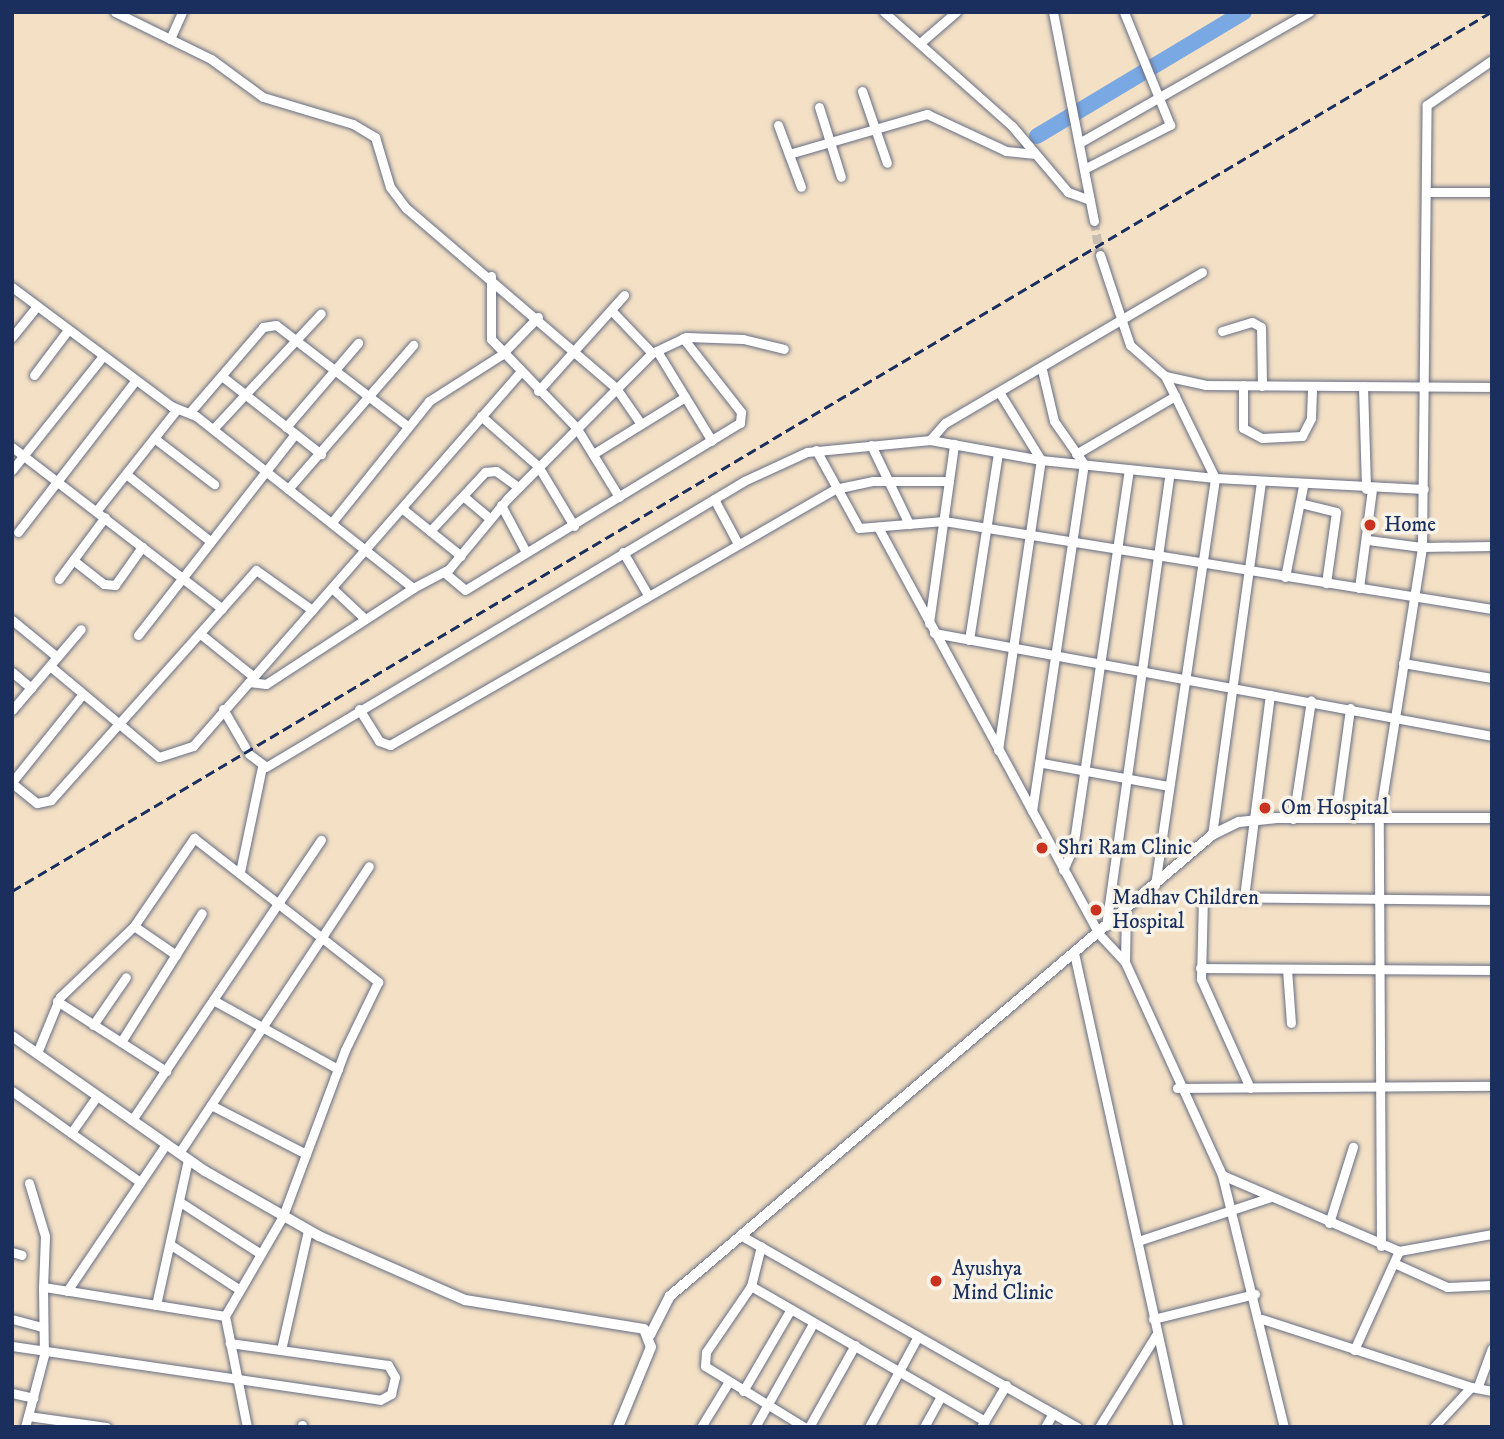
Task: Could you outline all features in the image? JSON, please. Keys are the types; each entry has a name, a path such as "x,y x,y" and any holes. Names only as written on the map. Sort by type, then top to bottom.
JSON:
{"main road":[{"path":"618,1427 650,1335 670,1296 1212,835 1249,820 1492,818"},
{"path":"12,1036 184,1156 308,1230 465,1300 636,1326 650,1335"}],"street":[{"path":"115,12 170,38 263,97 360,127 384,157 390,187 406,208 491,276 616,388 641,424"},
{"path":"170,38 182,12"},
{"path":"884,12 1012,126 1033,154 1068,192 1090,200"},
{"path":"920,43 956,12"},
{"path":"1053,12 1094,221"},
{"path":"1084,169 1166,130 1171,119 1124,12"},
{"path":"1080,143 1160,93 1309,12"},
{"path":"1381,1246 1379,819 1422,547 1429,100 1492,60"},
{"path":"862,91 887,163"},
{"path":"819,107 841,177"},
{"path":"789,154 926,114 1006,151 1033,154"},
{"path":"778,124 801,187"},
{"path":"1427,192 1492,192"},
{"path":"1100,255 1119,324 1138,355 1165,376 1215,478 1155,885"},
{"path":"930,440 945,423 1001,395 1202,272"},
{"path":"491,276 490,335 501,355 576,427 619,497"},
{"path":"12,287 135,381 177,409 190,412 213,429 333,521 413,588"},
{"path":"538,391 624,295"},
{"path":"12,337 37,306"},
{"path":"611,310 655,352 712,441"},
{"path":"213,429 244,394 259,386 321,313"},
{"path":"333,521 407,426 434,397 501,355 538,317"},
{"path":"1222,331 1252,322 1261,327 1262,386"},
{"path":"190,412 223,377 263,327 276,324 407,426"},
{"path":"34,375 68,330"},
{"path":"445,573 465,590 712,441 743,415 683,338"},
{"path":"203,636 252,679 266,684 413,588 445,573 501,505 538,466 655,352 683,338 734,338 784,349"},
{"path":"286,427 358,343"},
{"path":"288,489 370,398 413,345"},
{"path":"12,470 103,356"},
{"path":"1032,811 1042,763 1084,464 1054,421 1042,370"},
{"path":"50,666 116,725 166,759 193,746 223,709 404,510 519,373"},
{"path":"1165,376 1262,386 1492,387"},
{"path":"223,377 321,454"},
{"path":"18,532 135,381"},
{"path":"1243,385 1243,428 1262,438 1302,436 1311,418 1312,386"},
{"path":"1359,588 1368,540 1369,489 1363,386"},
{"path":"998,750 1041,460 1001,395"},
{"path":"1076,454 1175,396"},
{"path":"593,454 685,397"},
{"path":"59,579 126,474 177,409"},
{"path":"481,416 538,466 575,526"},
{"path":"138,635 295,434"},
{"path":"155,438 214,484"},
{"path":"240,872 264,767 713,499 816,450 930,440 1041,460 1215,478 1303,486 1424,489"},
{"path":"931,629 954,444"},
{"path":"872,445 909,524"},
{"path":"12,447 101,513 222,609"},
{"path":"816,450 854,524 878,527 944,522 1492,609"},
{"path":"969,640 998,453"},
{"path":"1063,870 1072,852 1129,469"},
{"path":"430,531 491,470 519,487"},
{"path":"1102,929 1170,473"},
{"path":"126,474 210,541"},
{"path":"359,709 379,741 390,745 835,489 890,481 949,481"},
{"path":"1212,835 1261,482"},
{"path":"1285,577 1303,486"},
{"path":"463,496 490,519"},
{"path":"713,499 738,544"},
{"path":"1300,503 1336,512 1326,583"},
{"path":"501,505 526,552"},
{"path":"404,510 460,556"},
{"path":"878,527 1063,870 1125,962 1177,1088 1222,1175 1262,1319 1284,1427"},
{"path":"1368,540 1422,547 1492,546"},
{"path":"73,560 110,586 142,547"},
{"path":"623,552 648,595"},
{"path":"82,695 12,782 47,803 116,725 203,636 222,609 260,570 312,610"},
{"path":"332,588 365,619"},
{"path":"12,620 57,657"},
{"path":"12,710 80,629"},
{"path":"931,629 969,640 1100,663 1230,691 1311,700 1394,719 1492,736"},
{"path":"1404,663 1492,678"},
{"path":"12,672 31,688"},
{"path":"1244,897 1249,820 1270,695"},
{"path":"1293,819 1311,700"},
{"path":"1335,818 1350,708"},
{"path":"223,709 247,750 264,767"},
{"path":"1042,763 1169,786"},
{"path":"37,1053 57,1001 134,926 190,839 240,872 378,982 338,1069 283,1216 225,1316 247,1427"},
{"path":"132,1121 321,840"},
{"path":"156,1305 180,1202 184,1156 211,1105 369,866"},
{"path":"1250,1088 1200,968 1201,901 1244,897 1492,900"},
{"path":"1125,962 1126,909"},
{"path":"121,1042 202,912"},
{"path":"134,926 176,956"},
{"path":"1074,953 1178,1427"},
{"path":"1200,968 1492,970"},
{"path":"1287,969 1291,1023"},
{"path":"93,1025 126,976"},
{"path":"213,1000 259,1031 338,1069"},
{"path":"57,1001 166,1071"},
{"path":"1177,1088 1492,1086"},
{"path":"12,1091 140,1182"},
{"path":"71,1133 97,1096"},
{"path":"211,1105 306,1154"},
{"path":"67,1291 166,1144"},
{"path":"1329,1223 1353,1147"},
{"path":"1222,1175 1381,1246 1399,1251 1492,1234"},
{"path":"12,1423 24,1427 44,1355 42,1327 45,1236 30,1183"},
{"path":"1138,1241 1233,1214 1272,1197"},
{"path":"180,1202 261,1254"},
{"path":"281,1350 308,1230"},
{"path":"742,1236 1077,1427"},
{"path":"171,1245 240,1290"},
{"path":"761,1246 751,1286 704,1358 728,1383 804,1427"},
{"path":"1354,1350 1399,1251"},
{"path":"1394,1263 1447,1287 1492,1285"},
{"path":"751,1286 899,1370 983,1424 1006,1385"},
{"path":"43,1287 225,1316"},
{"path":"1153,1319 1255,1294"},
{"path":"743,1391 791,1309"},
{"path":"12,1319 42,1327"},
{"path":"1262,1319 1492,1391"},
{"path":"755,1427 814,1322"},
{"path":"1099,1427 1156,1335"},
{"path":"869,1427 918,1336"},
{"path":"12,1346 44,1355 380,1400 391,1394 395,1372 388,1365 230,1342"},
{"path":"809,1427 855,1345"},
{"path":"1434,1427 1475,1387 1492,1348"},
{"path":"701,1427 728,1383"},
{"path":"12,1393 33,1398"},
{"path":"923,1427 941,1396"},
{"path":"1045,1427 1054,1413"},
{"path":"28,1416 106,1427"}],"waterway":[{"path":"1037,136 1244,12"}],"tunnel":[{"path":"1094,221 1100,255"}],"railway":[{"path":"12,891 1491,12"}],"place":[{"name":"Home","path":"1370,525"},
{"name":"Om Hospital","path":"1265,808"},
{"name":"Shri Ram Clinic","path":"1042,848"},
{"name":"Madhav Children Hospital","path":"1096,910"},
{"name":"Ayushya Mind Clinic","path":"936,1281"}]}
